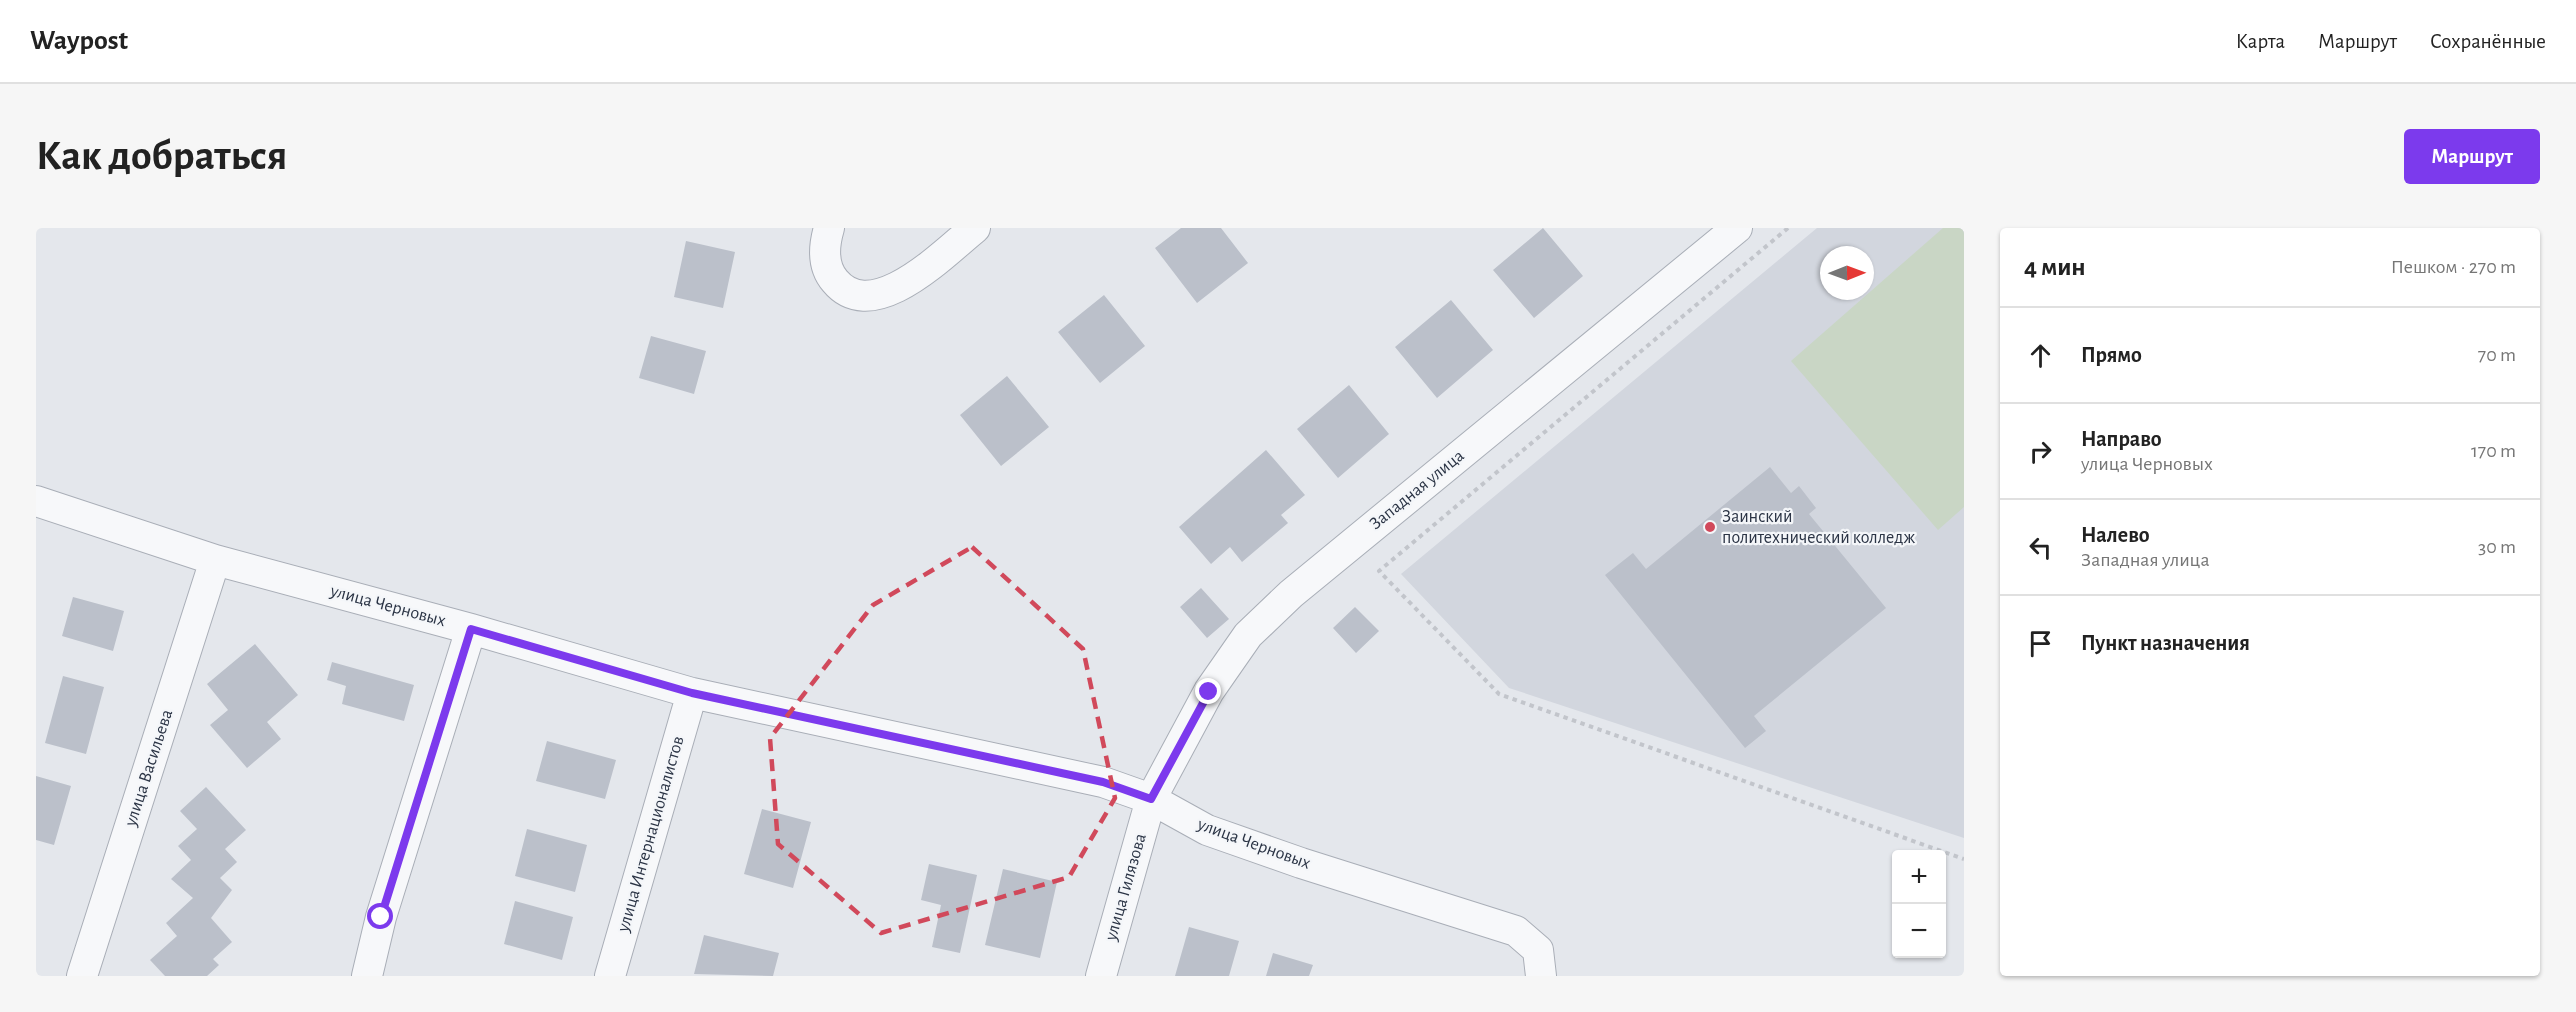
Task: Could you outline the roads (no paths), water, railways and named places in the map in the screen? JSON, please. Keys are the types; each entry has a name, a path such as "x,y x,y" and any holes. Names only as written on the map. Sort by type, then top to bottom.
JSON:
{"street":[{"path":"826,236 832,278 843,290 860,296 879,295 896,289 924,270 975,228"},
{"name":"Западная улица","path":"1151,799 1209,692 1248,635 1291,594 1737,228"},
{"name":"улица Черновых","path":"36,501 215,560 471,629 692,693 1103,782 1151,799 1207,830 1516,931 1539,950 1541,976"},
{"name":"улица Васильева","path":"82,976 215,560"},
{"path":"367,976 381,917 471,629"},
{"name":"улица Интернационалистов","path":"609,976 692,693"},
{"name":"улица Гилязова","path":"1101,976 1151,799"}],"place":[{"name":"Заинский политехнический колледж","path":"1710,527"}]}
